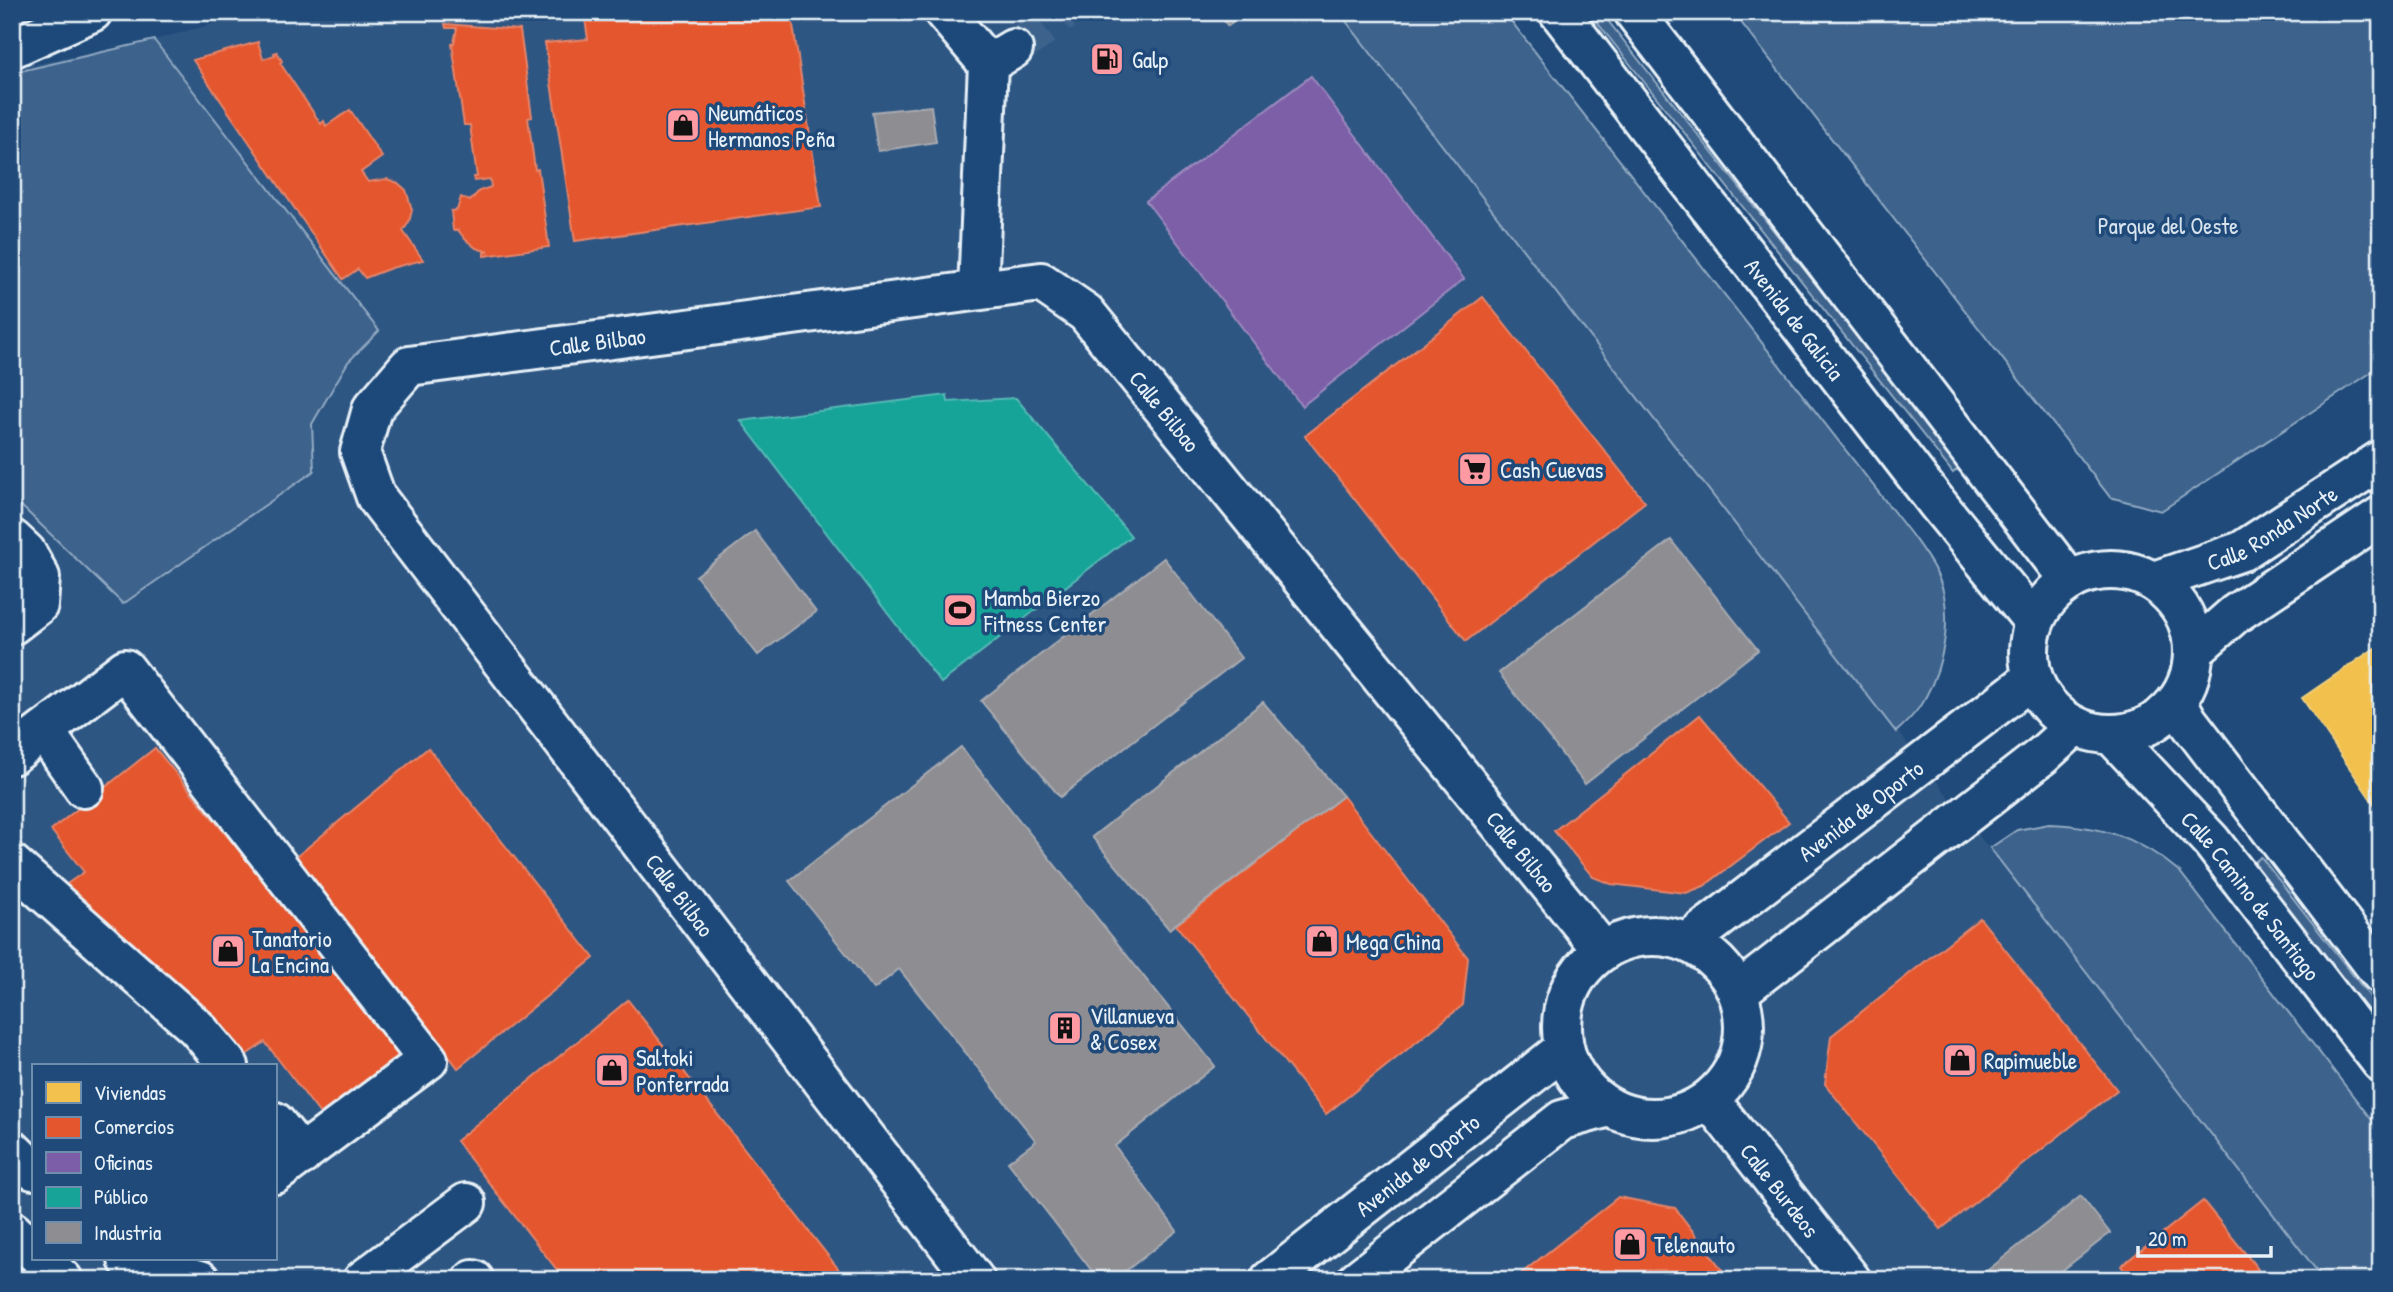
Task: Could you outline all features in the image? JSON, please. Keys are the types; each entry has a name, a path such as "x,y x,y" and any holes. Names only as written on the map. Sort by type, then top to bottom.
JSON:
{"street":[{"path":"12,48 92,12"},
{"path":"944,12 1001,56 978,290"},
{"name":"Avenida de Galicia","path":"1559,12 1937,503 2034,622"},
{"path":"1634,12 2070,581"},
{"name":"Calle Bilbao","path":"975,1280 376,497 360,452 372,409 409,366 1041,282 1086,313 1603,951"},
{"name":"Calle Ronda Norte","path":"2154,581 2242,551 2381,460"},
{"name":"Calle Ronda Norte","path":"2194,650 2235,614 2381,516"},
{"path":"12,539 26,552 40,577 38,605 12,625"},
{"path":"2112,570 2134,573 2154,581 2174,599 2188,623 2194,650 2189,678 2177,702 2148,726 2111,734 2075,726 2042,698 2033,678 2029,641 2034,622 2043,606 2055,591 2070,581 2090,572 2112,570"},
{"path":"12,755 125,669 428,1060 288,1165 276,1125"},
{"name":"Avenida de Oporto","path":"1688,942 2033,678"},
{"path":"2177,702 2188,721 2381,974"},
{"path":"1738,992 2043,755 2075,726"},
{"path":"44,731 84,788"},
{"name":"Calle Camino de Santiago","path":"2111,734 2211,841 2381,1062"},
{"path":"12,864 197,1028 227,1064"},
{"path":"1645,936 1667,936 1688,942 1709,954 1726,972 1738,992 1745,1022 1742,1051 1730,1078 1710,1100 1687,1113 1660,1119 1633,1117 1609,1107 1589,1092 1574,1072 1564,1049 1562,1021 1568,994 1582,969 1603,951 1623,941 1645,936"},
{"name":"Avenida de Oporto","path":"1270,1280 1564,1049"},
{"name":"Calle Burdeos","path":"1710,1100 1851,1280"},
{"path":"1357,1280 1562,1120 1609,1107"},
{"path":"12,1150 32,1169"},
{"path":"363,1280 466,1203"},
{"path":"12,1231 32,1250"},
{"path":"42,1260 63,1280"},
{"path":"134,1266 200,1280 207,1260"}],"shaded area":[{"path":"256,12 1339,12 2324,1280 12,1280 12,69 154,40"}],"green space":[{"path":"1339,12 1504,12 1911,534 1939,579 1946,609 1945,639 1938,669 1926,697 1896,732"},
{"path":"1589,12 1601,12 1960,467 1953,473"},
{"name":"Parque del Oeste","path":"1733,12 2381,12 2381,366 2161,511 2110,497"},
{"path":"154,40 379,331 348,362 312,424 314,471 123,604 12,497 12,73"},
{"path":"2049,824 2086,827 2119,836 2150,850 2180,872 2381,1132 2381,1280 2324,1280 1990,848 2017,830"},
{"path":"2261,857 2381,1011 2381,1029 2252,864"}],"building: Viviendas":[{"path":"2381,644 2381,814 2302,698"}],"building: Comercios":[{"name":"Neumáticos Hermanos Peña","path":"584,12 753,12 753,15 791,12 821,207 575,241 545,43 588,39"},
{"path":"445,24 520,30 532,117 528,118 549,247 484,256 484,252 489,252 476,248 458,230 453,230 451,211 457,210 461,197 470,201 479,191 491,187 490,179 474,181 473,177 477,177 470,125 464,125 452,44 457,28 446,28"},
{"path":"258,42 263,59 277,52 282,61 280,63 321,124 324,121 326,126 350,110 382,157 361,172 368,182 387,179 406,190 412,210 403,231 423,260 365,278 358,269 343,279 193,60"},
{"name":"Cash Cuevas","path":"1483,297 1645,502 1466,641 1305,436"},
{"path":"1700,715 1789,822 1704,886 1686,893 1611,884 1593,877 1554,831"},
{"name":"Tanatorio La Encina","path":"155,748 408,1057 324,1119 265,1042 240,1059 61,888 84,872 51,830"},
{"path":"428,748 594,958 458,1068 296,857"},
{"name":"Mega China","path":"1343,796 1468,958 1463,1005 1326,1114 1176,925"},
{"name":"Rapimueble","path":"1980,918 2117,1090 1941,1229 1825,1084 1831,1036"},
{"name":"Saltoki Ponferrada","path":"628,1000 847,1280 565,1280 456,1141"},
{"name":"Telenauto","path":"1618,1197 1675,1208 1730,1280 1513,1280"},
{"path":"2203,1201 2258,1269 2244,1280 2132,1280 2121,1266"}],"building: Oficinas":[{"path":"1311,76 1464,279 1302,406 1146,201"}],"building: Público":[{"name":"Mamba Bierzo Fitness Center","path":"947,395 948,402 1016,398 1131,536 941,683 741,421"}],"building: Industria":[{"path":"1217,12 1246,12 1228,26"},
{"path":"931,106 936,142 878,151 872,112"},
{"path":"755,531 816,612 758,655 696,576"},
{"path":"1671,540 1758,650 1585,784 1499,673"},
{"path":"1164,558 1241,658 1060,797 981,701"},
{"path":"1263,702 1343,796 1169,929 1092,837"},
{"name":"Villanueva & Cosex","path":"961,747 1215,1066 1115,1146 1177,1231 1114,1280 1099,1280 1008,1162 1036,1141 899,969 874,989 789,881"},
{"path":"2081,1196 2110,1233 2050,1280 1979,1280 1978,1278"}],"tunnel":[{"path":"1013,49 1064,12"}],"place":[{"name":"Galp","path":"1107,59"},
{"name":"Neumáticos Hermanos Peña","path":"683,125"},
{"name":"Cash Cuevas","path":"1475,469"},
{"name":"Mamba Bierzo Fitness Center","path":"960,610"},
{"name":"Mega China","path":"1322,941"},
{"name":"Tanatorio La Encina","path":"228,951"},
{"name":"Villanueva & Cosex","path":"1065,1028"},
{"name":"Rapimueble","path":"1960,1060"},
{"name":"Saltoki Ponferrada","path":"612,1070"},
{"name":"Telenauto","path":"1630,1244"}]}
